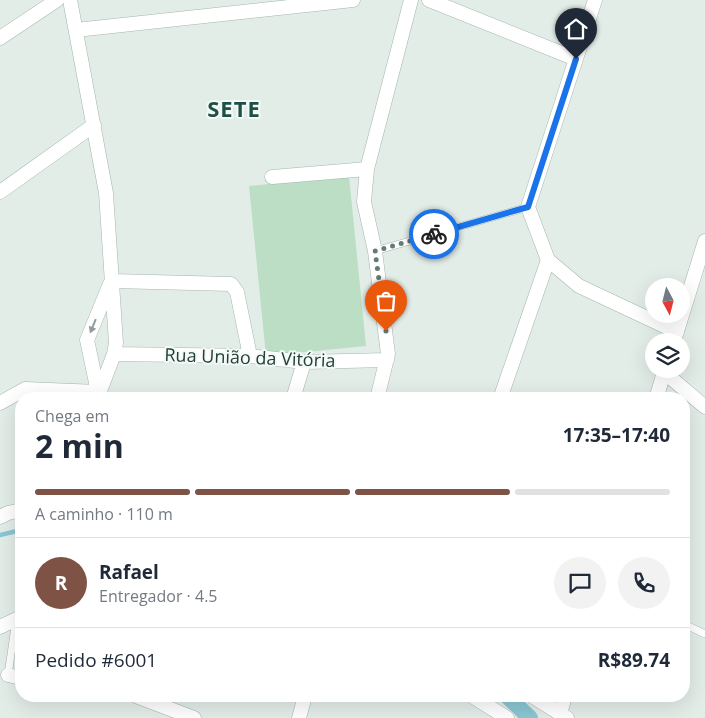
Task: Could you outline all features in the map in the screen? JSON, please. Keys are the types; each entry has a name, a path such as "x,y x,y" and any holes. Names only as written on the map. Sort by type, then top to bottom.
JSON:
{"street":[{"path":"0,38 57,0"},
{"path":"70,0 106,193 116,343 114,354 98,392"},
{"path":"76,30 353,0"},
{"path":"379,392 388,354 375,251 364,202 367,169 411,0"},
{"path":"429,0 576,59"},
{"path":"595,0 528,207 548,260 579,286 669,333"},
{"path":"0,192 94,125"},
{"path":"272,177 367,169"},
{"path":"676,333 705,241"},
{"path":"502,392 548,260"},
{"path":"112,281 231,284 237,292 250,356"},
{"path":"97,392 88,340 112,281"},
{"name":"Rua União da Vitória","path":"114,354 250,356 304,362 386,360"},
{"path":"295,392 304,362"},
{"path":"658,392 663,378"},
{"path":"674,378 689,392"},
{"path":"18,392 25,388 66,392"},
{"path":"690,393 705,407"},
{"path":"0,402 15,394"},
{"path":"0,517 15,511"},
{"path":"0,627 15,620"},
{"path":"152,702 194,718"},
{"path":"299,718 304,702"},
{"path":"482,702 507,718"},
{"path":"541,702 563,716 564,702"}],"lane":[{"path":"375,251 528,207"},
{"path":"690,627 705,634"}],"green space":[{"path":"349,176 366,346 266,356 249,186"}],"waterway":[{"path":"0,535 15,531"},
{"path":"513,702 530,718"}],"way so far":[{"path":"386,331 375,251 434,234"}],"district":[{"name":"SETE","path":"234,109"}],"route":[{"path":"434,234 528,207 576,59"}]}
